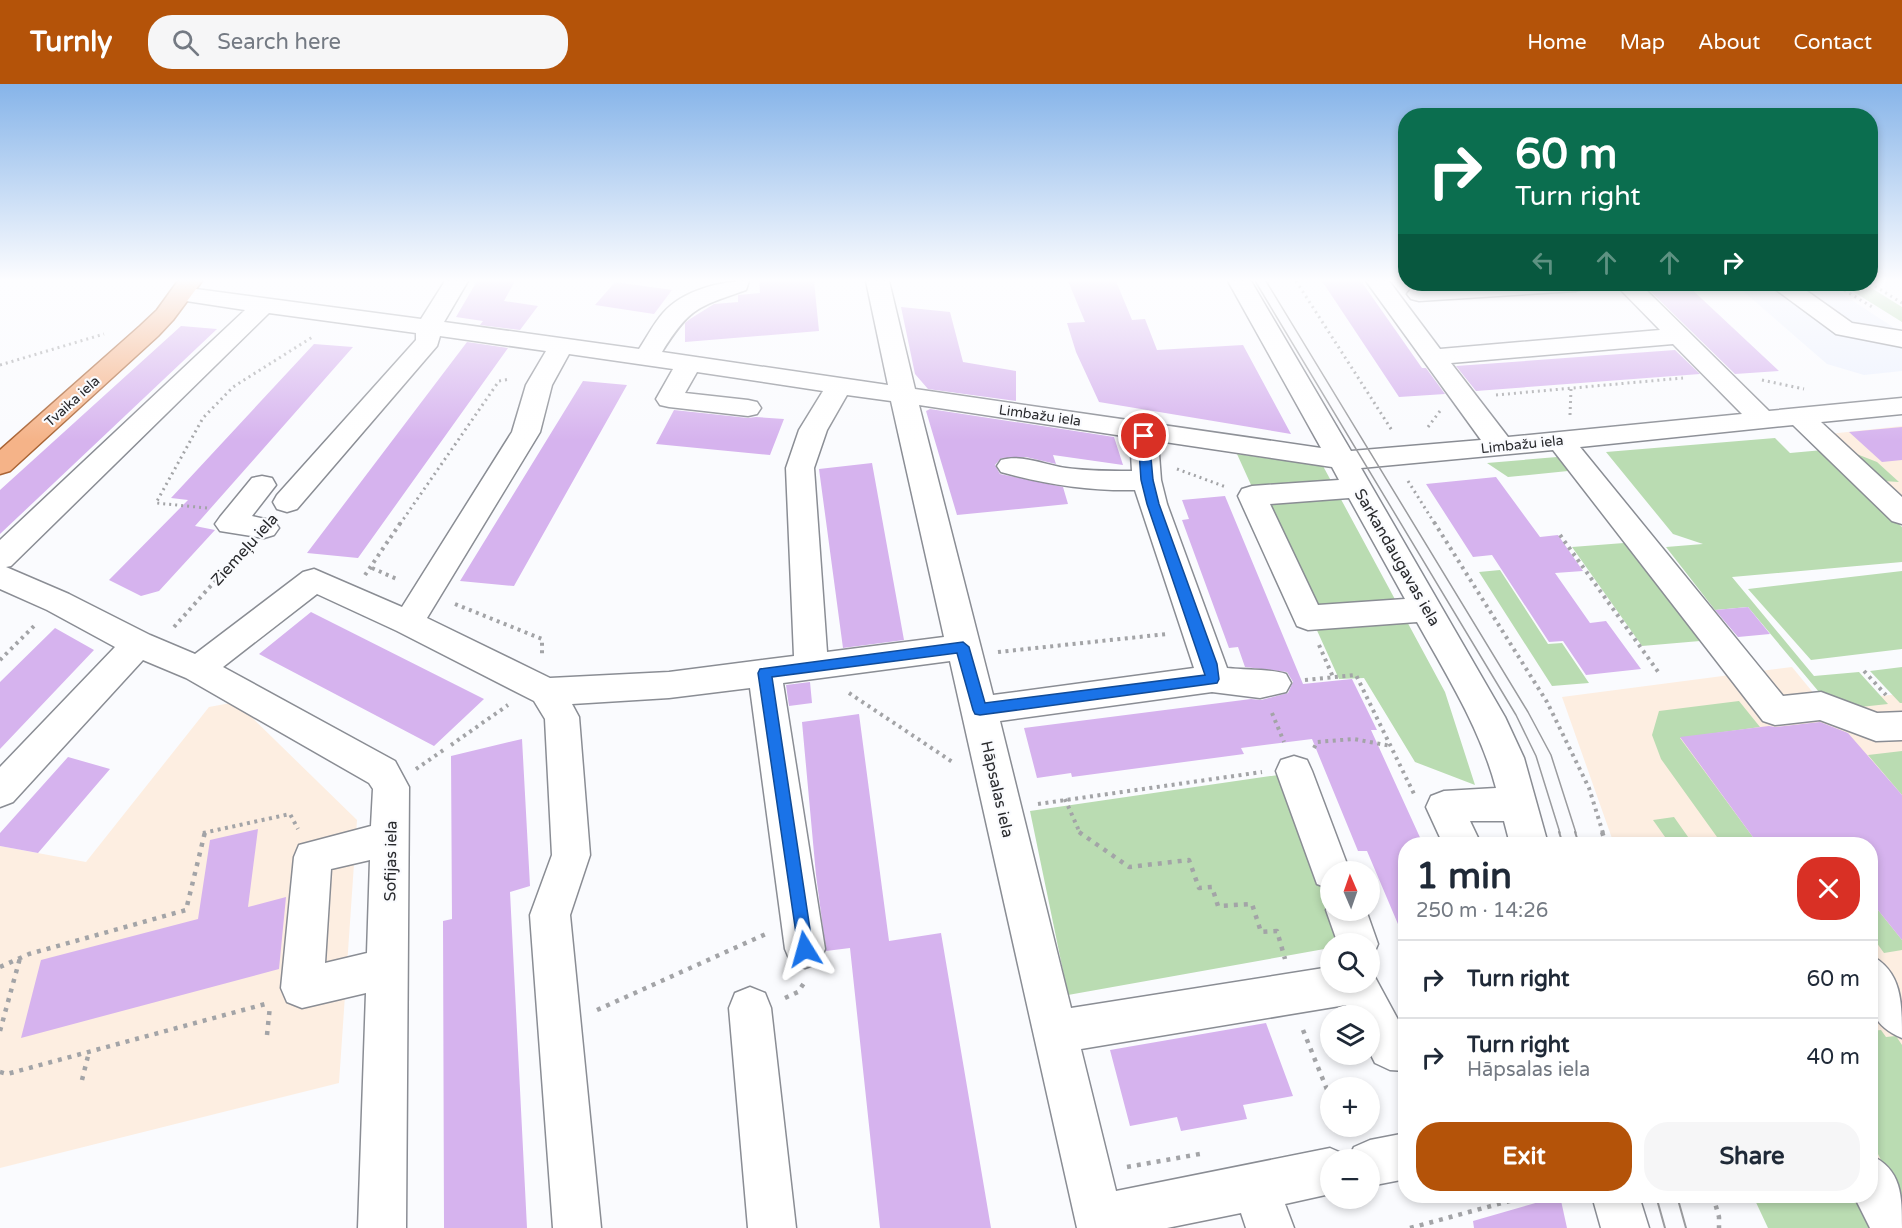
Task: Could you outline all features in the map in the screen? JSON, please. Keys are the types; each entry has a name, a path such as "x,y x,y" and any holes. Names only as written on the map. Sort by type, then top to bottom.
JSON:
{"main road":[{"name":"Tvaika iela","path":"0,465 144,334"}],"street":[{"path":"0,558 233,334"},
{"name":"Ziemeļu iela","path":"287,502 428,341 428,334"},
{"name":"Limbažu iela","path":"475,334 689,363 1343,460 1500,447 1565,429 1763,420 1902,406"},
{"path":"646,357 661,334"},
{"name":"Hāpsalas iela","path":"890,334 1100,1223"},
{"name":"Sarkandaugavas iela","path":"1271,334 1488,717 1506,758 1527,837"},
{"path":"1416,334 1500,447"},
{"path":"1883,334 1902,340"},
{"path":"1433,357 1681,336 1763,420"},
{"path":"408,623 526,432 539,384 561,346"},
{"path":"689,363 669,399 748,408"},
{"path":"812,667 800,468 813,430 839,386"},
{"path":"1800,417 1902,514"},
{"path":"1565,429 1775,711 1821,706 1876,727 1902,726"},
{"path":"1011,466 1100,481 1145,458 1153,504 1210,664 1212,679"},
{"path":"262,485 230,524 264,528"},
{"path":"1359,488 1252,496 1308,618 1428,609"},
{"name":"Sofijas iela","path":"0,576 58,602 138,644 198,669 382,772 392,793 382,1228"},
{"path":"198,669 314,580 408,623 546,692 669,685 964,651"},
{"path":"0,791 138,644"},
{"path":"765,673 803,934"},
{"path":"980,710 1212,679 1267,684"},
{"path":"546,692 562,717 571,855 550,915 577,1228"},
{"path":"1284,763 1326,861"},
{"path":"1459,837 1444,807 1495,804 1520,807"},
{"path":"388,968 286,995 313,857 391,838"},
{"path":"1054,1032 1288,993 1320,982"},
{"path":"1878,986 1902,1017"},
{"path":"1367,993 1390,1048 1398,1048"},
{"path":"750,1010 772,1228"},
{"path":"1380,1161 1398,1158"},
{"path":"1100,1223 1262,1208 1320,1177"},
{"path":"1878,1193 1896,1228"},
{"path":"1619,1203 1624,1228"}],"path":[{"path":"0,364 100,334"},
{"path":"237,513 156,503 203,418 233,387 319,334"},
{"path":"1330,334 1424,480 1408,481 1547,702 1588,788 1604,837"},
{"path":"1424,433 1460,393 1571,389 1720,375 1750,378 1810,390"},
{"path":"346,595 372,568 499,381 544,376"},
{"path":"1565,429 1571,389"},
{"path":"1145,458 1252,496"},
{"name":"Ziemeļu iela","path":"138,644 172,628 264,528"},
{"path":"1560,535 1659,673"},
{"path":"0,660 58,602"},
{"path":"964,651 1196,630"},
{"path":"812,667 954,763"},
{"path":"1864,671 1887,696"},
{"path":"1284,763 1267,684 1356,675 1414,795 1444,807"},
{"path":"1002,810 1308,759 1317,742 1341,737 1369,740 1391,746"},
{"path":"1065,799 1080,834 1129,867 1189,860 1199,888 1212,887 1218,906 1252,903 1261,932 1277,931 1285,958 1288,993 1322,1077"},
{"path":"0,967 20,958 186,910 203,832 290,814 313,857"},
{"path":"561,1026 803,934 810,954 810,966 807,979 798,992 774,1005 750,1010"},
{"path":"0,1030 20,958"},
{"path":"267,1035 286,995"},
{"path":"0,1072 7,1074 286,995"},
{"path":"82,1080 89,1051"},
{"path":"1410,1228 1502,1203"},
{"path":"1715,1203 1719,1228"}],"shaded area":[{"path":"1793,334 1902,334 1902,371 1864,375 1827,364"},
{"path":"1902,426 1902,525 1811,436"},
{"path":"1792,667 1820,701 1902,694 1902,1228 1872,1203 1878,1203 1878,837 1612,837 1562,697"},
{"path":"236,702 357,820 339,1083 0,1168 0,846 86,862 209,707"}],"green space":[{"path":"1775,438 1790,453 1823,450 1902,527 1902,562 1732,577 1814,676 1859,672 1888,704 1851,708 1824,698 1748,607 1715,610 1666,547 1703,544 1673,534 1606,452"},
{"path":"1849,451 1877,462 1899,482 1883,481"},
{"path":"1237,454 1323,466 1445,692 1475,785 1415,762 1364,678 1339,679"},
{"path":"1557,457 1568,471 1508,477 1487,463"},
{"path":"1624,543 1700,641 1642,646 1572,547"},
{"path":"1500,570 1548,644 1562,643 1589,683 1552,686 1479,572"},
{"path":"1902,571 1902,649 1811,660 1748,589"},
{"path":"1902,667 1902,703 1900,703 1870,671"},
{"path":"1739,701 1760,727 1680,738 1753,837 1717,837 1661,759 1652,735 1659,711"},
{"path":"1902,751 1902,795 1868,755"},
{"path":"1278,775 1320,885 1320,921 1334,921 1338,933 1320,933 1320,950 1068,995 1030,811"},
{"path":"1674,817 1688,837 1665,837 1653,820"},
{"path":"1878,910 1902,940 1902,950 1884,953 1878,945"},
{"path":"1878,1030 1881,1030 1886,1037 1896,1036 1902,1045 1902,1202 1878,1154"},
{"path":"1756,1203 1870,1203 1882,1228 1768,1228"}],"building":[{"path":"172,334 211,334 0,534 0,490"},
{"path":"685,334 778,334 685,342"},
{"path":"907,334 956,334 963,362 1016,371 1016,401 928,389 915,374"},
{"path":"1071,334 1151,334 1157,350 1243,345 1291,434 1099,402"},
{"path":"1357,334 1398,334 1422,368 1426,368 1445,394 1399,397"},
{"path":"1695,334 1740,334 1779,371 1735,374"},
{"path":"467,342 508,348 358,558 307,553"},
{"path":"314,344 353,347 195,526 215,530 159,591 141,596 109,580 188,500 171,498"},
{"path":"1675,350 1700,374 1476,391 1456,366"},
{"path":"583,381 627,385 514,586 460,581"},
{"path":"930,409 1114,437 1123,465 1053,455 1056,464 1026,457 1001,458 995,465 1000,474 1063,487 1068,504 957,515 926,411"},
{"path":"674,410 748,418 784,419 770,455 656,444"},
{"path":"1902,427 1902,460 1882,462 1849,432"},
{"path":"872,463 904,640 843,648 819,469"},
{"path":"1496,477 1540,537 1558,535 1583,571 1555,573 1590,623 1606,621 1641,669 1586,675 1563,641 1549,642 1492,555 1473,557 1426,484"},
{"path":"1225,496 1303,684 1352,679 1377,730 1371,730 1420,837 1398,837 1398,924 1380,882 1380,861 1371,861 1367,851 1358,851 1312,739 1241,748 1244,754 1072,777 1071,773 1037,778 1024,728 1251,699 1261,700 1288,693 1293,682 1287,672 1245,667 1238,647 1229,648 1182,520 1189,519 1182,500"},
{"path":"1748,607 1770,634 1738,637 1715,610"},
{"path":"311,612 484,699 434,746 259,654"},
{"path":"55,628 94,650 0,749 0,682"},
{"path":"810,682 812,703 789,706 786,685"},
{"path":"859,714 889,941 941,933 991,1228 880,1228 850,948 826,951 816,875 802,722"},
{"path":"1820,722 1848,733 1902,795 1902,940 1878,910 1878,837 1753,837 1680,737"},
{"path":"522,739 530,886 510,892 527,1228 444,1228 443,921 452,919 451,756"},
{"path":"68,757 110,769 38,853 0,846 0,833"},
{"path":"258,829 248,907 286,897 279,969 21,1038 41,960 198,919 210,840"},
{"path":"1266,1023 1293,1096 1243,1105 1247,1119 1181,1131 1177,1117 1130,1126 1110,1050"},
{"path":"1536,1203 1562,1203 1567,1228 1474,1228 1473,1221"}],"tram line":[{"path":"1287,334 1516,715 1536,756 1560,833"},
{"path":"1298,334 1528,712 1551,755 1576,833"},
{"path":"1559,832 1561,837"},
{"path":"1575,832 1577,837"},
{"path":"1658,1203 1665,1228"},
{"path":"1679,1203 1686,1228"}],"route":[{"path":"805,949 765,673 963,647 980,710 1212,679 1210,664 1153,504 1147,480 1144,436"}]}
